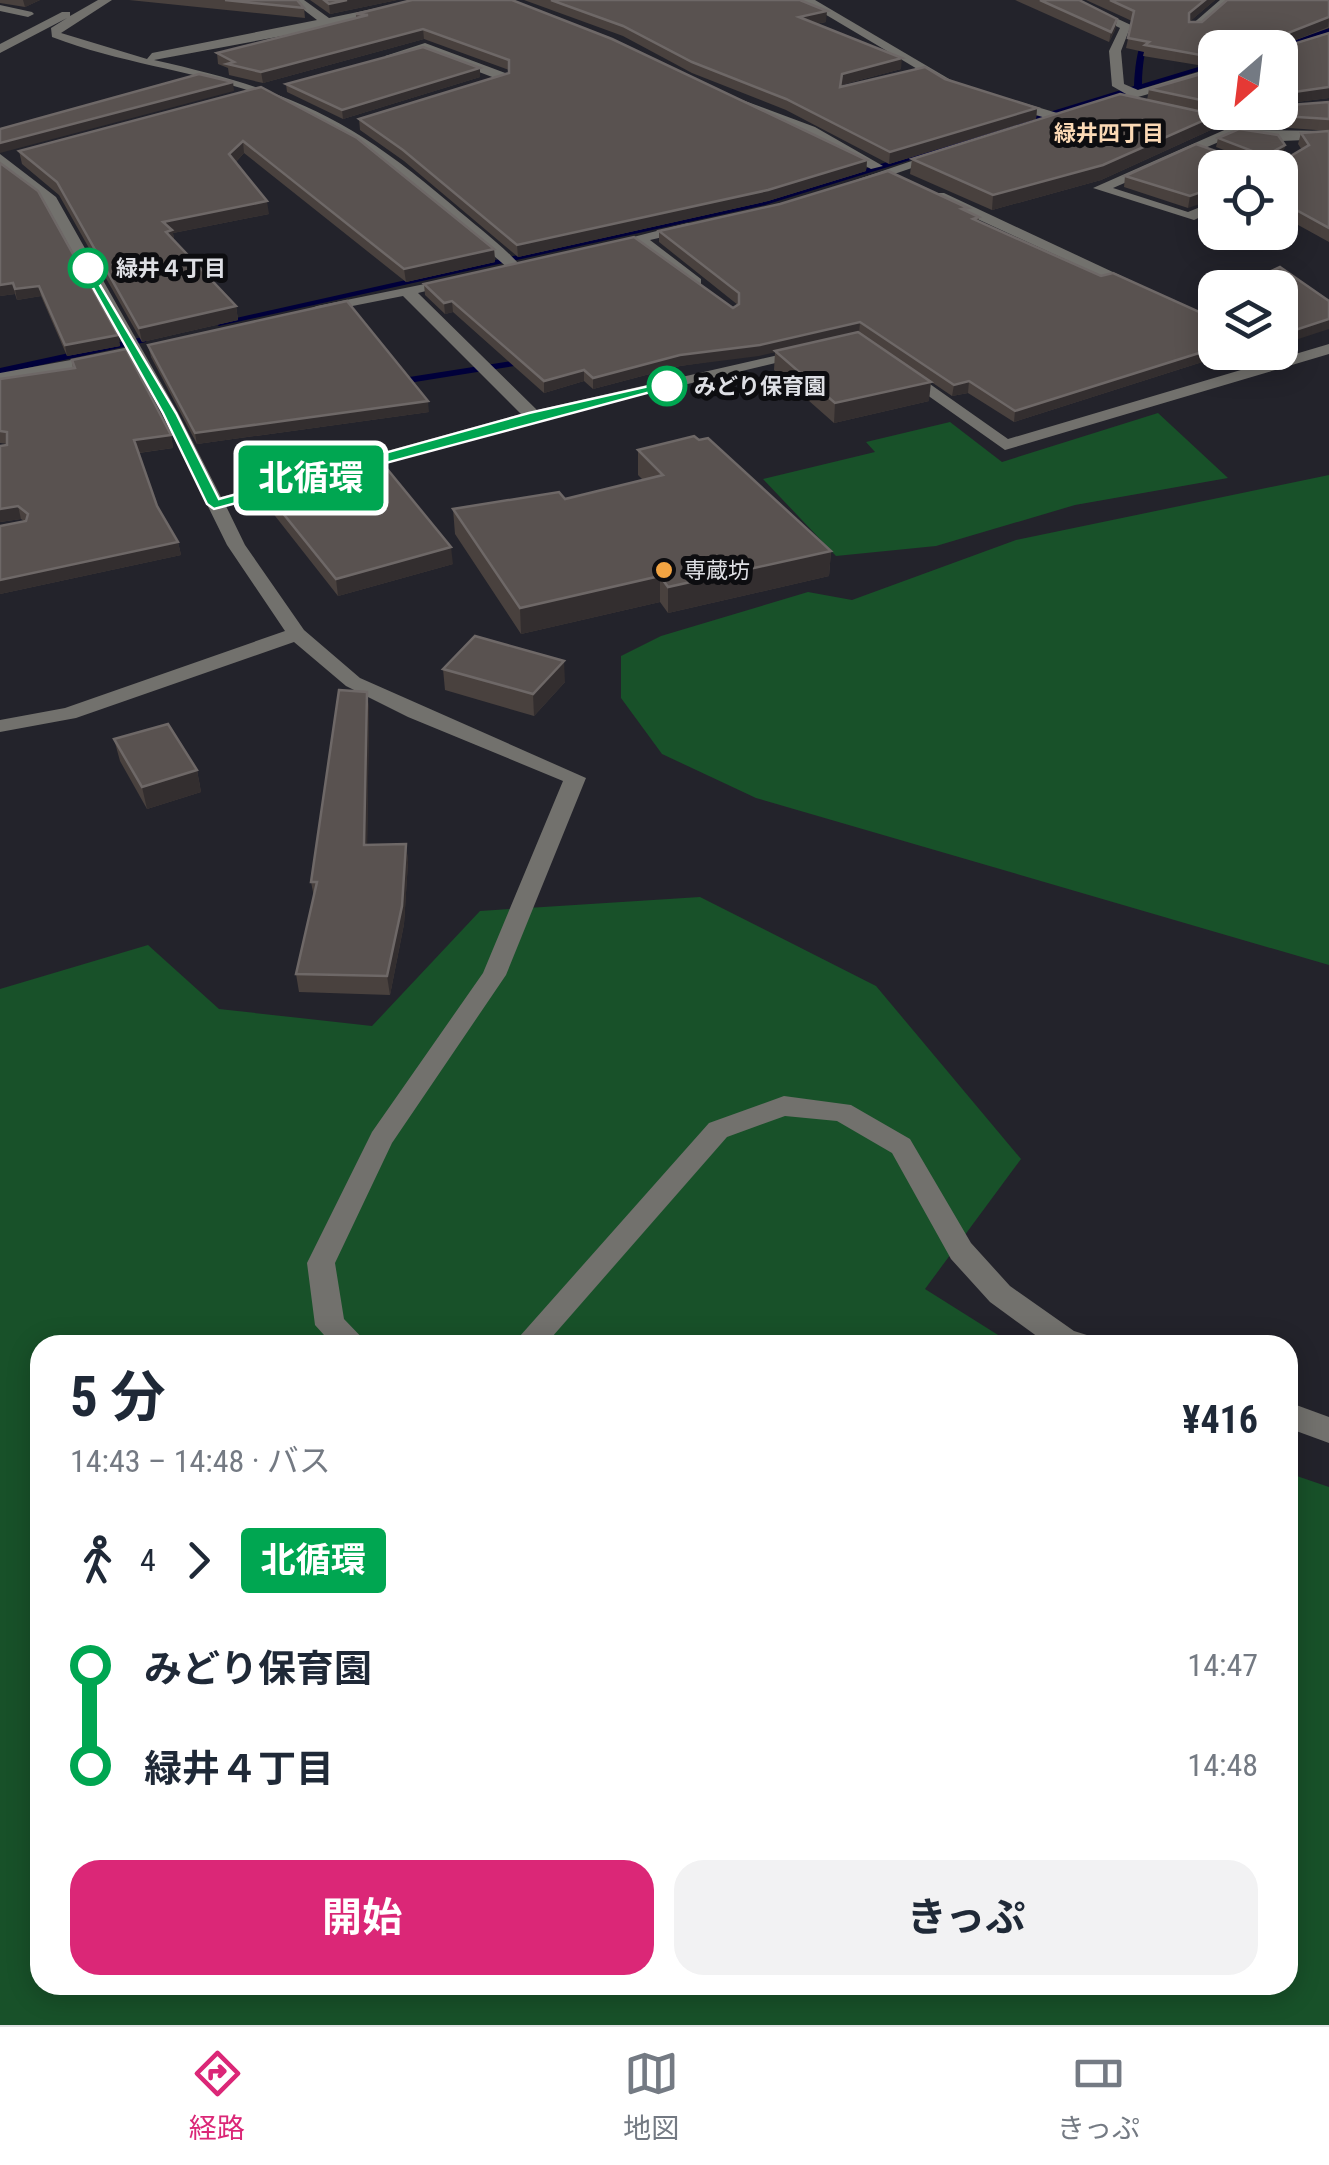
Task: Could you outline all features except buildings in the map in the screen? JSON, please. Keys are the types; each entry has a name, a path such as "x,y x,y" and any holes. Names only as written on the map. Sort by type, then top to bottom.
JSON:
{"street":[{"path":"0,38 28,14 76,0"},
{"path":"0,49 94,0"},
{"path":"106,0 54,30 56,35 266,91 340,128 409,175 514,266"},
{"path":"296,0 330,24"},
{"path":"142,59 330,24 432,0"},
{"path":"807,0 925,70 967,89"},
{"path":"1068,0 1127,27 1114,51 1118,86 1138,94"},
{"path":"1194,28 1227,0"},
{"path":"0,8 28,14"},
{"path":"372,62 425,46 504,78 486,83"},
{"path":"909,74 925,70"},
{"path":"1025,129 1198,75"},
{"path":"230,101 283,86"},
{"path":"726,95 810,130 904,180"},
{"path":"986,95 1059,118"},
{"path":"1115,102 1150,109"},
{"path":"340,128 358,123"},
{"path":"1198,213 1189,217 1100,188 1222,130"},
{"path":"1248,130 1282,137 1329,134"},
{"path":"1282,137 1292,150"},
{"path":"1191,147 1201,150"},
{"path":"849,184 956,150"},
{"path":"7,160 49,198 255,578 297,634 352,682 415,713 575,778 494,975 381,1139 321,1263 330,1325 342,1335"},
{"path":"922,188 1163,298"},
{"path":"586,250 696,226"},
{"path":"639,238 716,298"},
{"path":"496,270 532,262"},
{"path":"290,317 478,275"},
{"path":"407,291 533,416"},
{"path":"0,378 154,348"},
{"path":"1298,354 1329,348"},
{"path":"214,504 533,416 823,350"},
{"path":"892,364 1006,445 1244,370"},
{"path":"0,726 70,714 297,634"},
{"path":"536,1335 718,1130 784,1106 842,1112 901,1146 962,1251 1000,1294 1057,1335"},
{"path":"1298,1419 1329,1430"}],"green space":[{"path":"1158,413 1228,478 1075,505 936,546 836,556 763,479 875,452 866,442 950,422 1002,462"},
{"path":"1329,475 1329,965 756,798 662,754 621,698 621,656 661,636 808,592 852,600 1016,540"},
{"path":"700,897 876,986 1021,1159 925,1289 998,1335 30,1335 30,1995 1298,1995 1298,1476 1329,1487 1329,2025 0,2025 0,989 148,945 219,1009 372,1026 480,911"}],"waterway":[{"path":"1138,87 1143,40 1169,0"},
{"path":"1298,39 1329,30"},
{"path":"219,323 762,203 1198,69"},
{"path":"0,371 143,340"},
{"path":"390,383 530,361"}],"bus line":[{"name":"北循環","path":"88,268 170,413 214,504 533,416 667,386"}],"place":[{"name":"緑井４丁目","path":"88,268"},
{"name":"みどり保育園","path":"667,386"},
{"name":"専蔵坊","path":"664,570"}],"district":[{"name":"緑井四丁目","path":"1109,133"}]}
